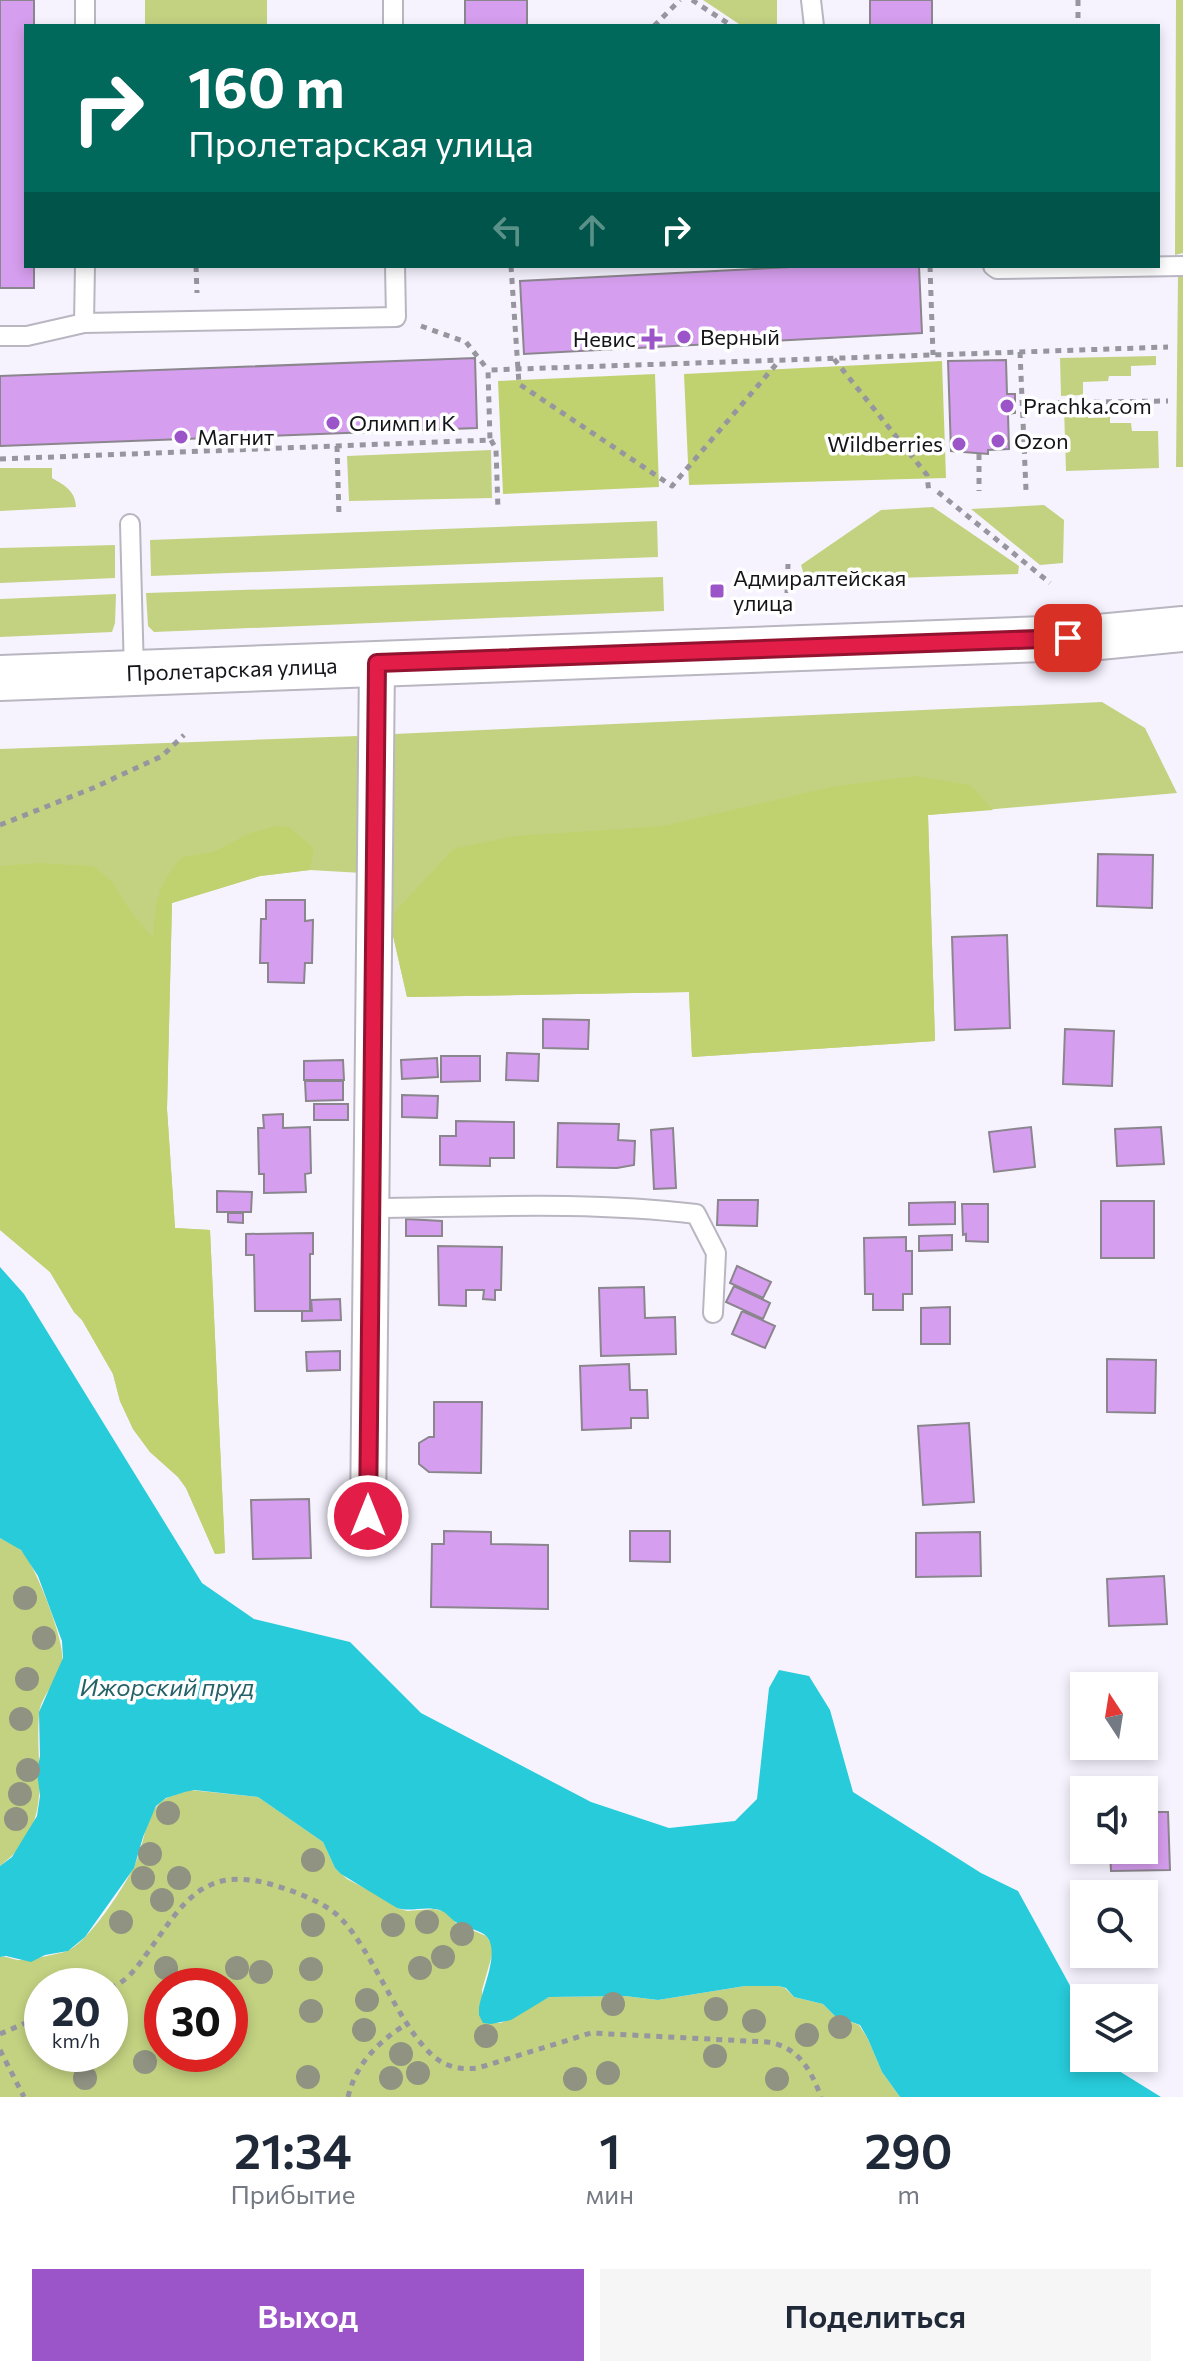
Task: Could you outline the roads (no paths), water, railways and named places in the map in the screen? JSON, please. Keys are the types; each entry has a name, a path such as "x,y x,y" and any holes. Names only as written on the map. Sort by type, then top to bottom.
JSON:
{"main road":[{"name":"Пролетарская улица","path":"0,678 1099,637 1183,629"}],"street":[{"path":"368,1516 377,663"}],"lane":[{"path":"85,0 85,24"},
{"path":"393,0 393,24"},
{"path":"811,0 814,24"},
{"path":"1160,266 1183,266"},
{"path":"84,323 85,268"},
{"path":"0,336 27,336 84,323 396,317 395,268"},
{"path":"996,268 1041,268"},
{"path":"130,524 134,673"},
{"path":"370,1208 492,1206 654,1209 696,1214 716,1253 713,1313"}],"water":[{"name":"Ижорский пруд","path":"0,1267 24,1294 202,1583 254,1619 350,1642 421,1713 591,1802 669,1828 735,1821 757,1799 769,1688 779,1670 809,1676 830,1710 853,1792 981,1873 1018,1891 1070,1986 1070,2072 1121,2072 1161,2097 900,2097 882,2072 860,2025 835,2016 823,2004 794,1997 786,1988 779,1986 745,1986 658,2000 625,1996 549,1997 511,2020 483,2023 479,2008 492,1957 488,1939 438,1910 397,1908 341,1874 323,1842 258,1797 194,1790 166,1798 156,1806 134,1868 85,1937 68,1951 45,1955 31,1962 0,1957 0,1866 12,1857 37,1816 40,1796 37,1772 40,1756 39,1712 63,1658 62,1641 38,1576 21,1550 0,1538"}],"place":[{"name":"Верный","path":"684,337"},
{"name":"Невис","path":"652,339"},
{"name":"Prachka.com","path":"1007,406"},
{"name":"Олимп и К","path":"333,423"},
{"name":"Магнит","path":"181,437"},
{"name":"Ozon","path":"998,441"},
{"name":"Wildberries","path":"959,444"},
{"name":"Адмиралтейская улица","path":"717,591"}]}
